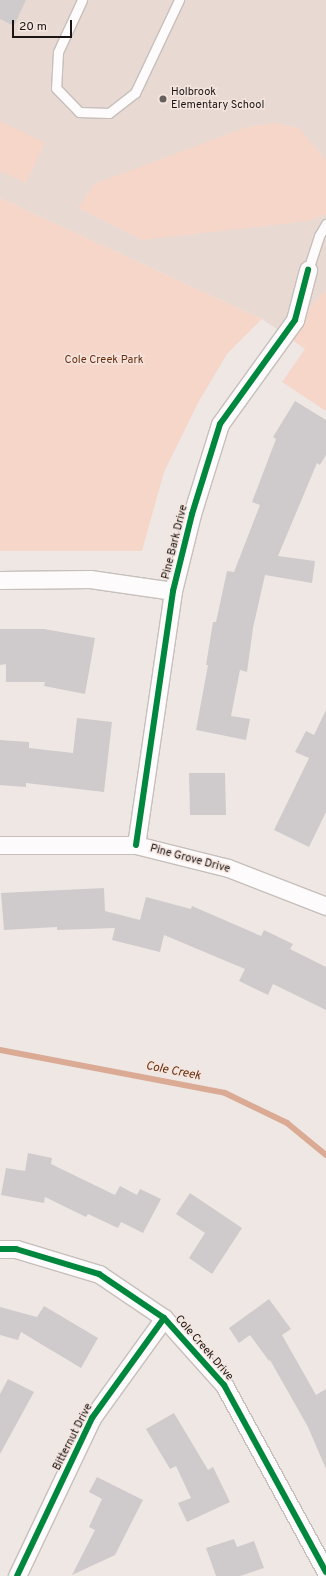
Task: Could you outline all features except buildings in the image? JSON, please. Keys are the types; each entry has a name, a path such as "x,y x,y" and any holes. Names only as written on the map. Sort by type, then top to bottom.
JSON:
{"street":[{"name":"Pine Bark Drive","path":"136,845 173,591 192,514 220,424 295,320 308,270"},
{"path":"0,580 90,579 173,591"},
{"name":"Pine Grove Drive","path":"0,845 136,845 228,868 326,906"},
{"name":"Cole Creek Drive","path":"0,1249 16,1249 99,1274 164,1318 224,1385 326,1572"},
{"name":"Bitternut Drive","path":"17,1576 92,1418 164,1318"}],"lane":[{"path":"82,0 58,52 56,88 79,112 109,113 135,93 179,0"},
{"path":"308,270 319,236 326,224"}],"shaded area":[{"name":"Holbrook Elementary School","path":"0,0 326,0 326,290 284,334 262,319 0,198"}],"green space":[{"path":"0,121 45,143 26,183 0,171"},
{"path":"274,123 299,128 326,160 326,214 309,221 142,240 78,208 94,184 247,127"},
{"name":"Cole Creek Park","path":"0,198 262,319 227,354 198,403 164,472 142,551 0,551"},
{"path":"326,290 326,411 282,382 305,349 284,334"}],"waterway":[{"name":"Cole Creek","path":"0,1050 225,1093 287,1123 326,1155"}],"cycle path":[{"path":"136,845 173,591 192,514 220,424 295,320 308,270"},
{"path":"0,1249 16,1249 99,1274 164,1318 224,1385 326,1572"},
{"path":"17,1576 92,1418 164,1318"}],"place":[{"name":"Holbrook Elementary School","path":"163,99"}]}
